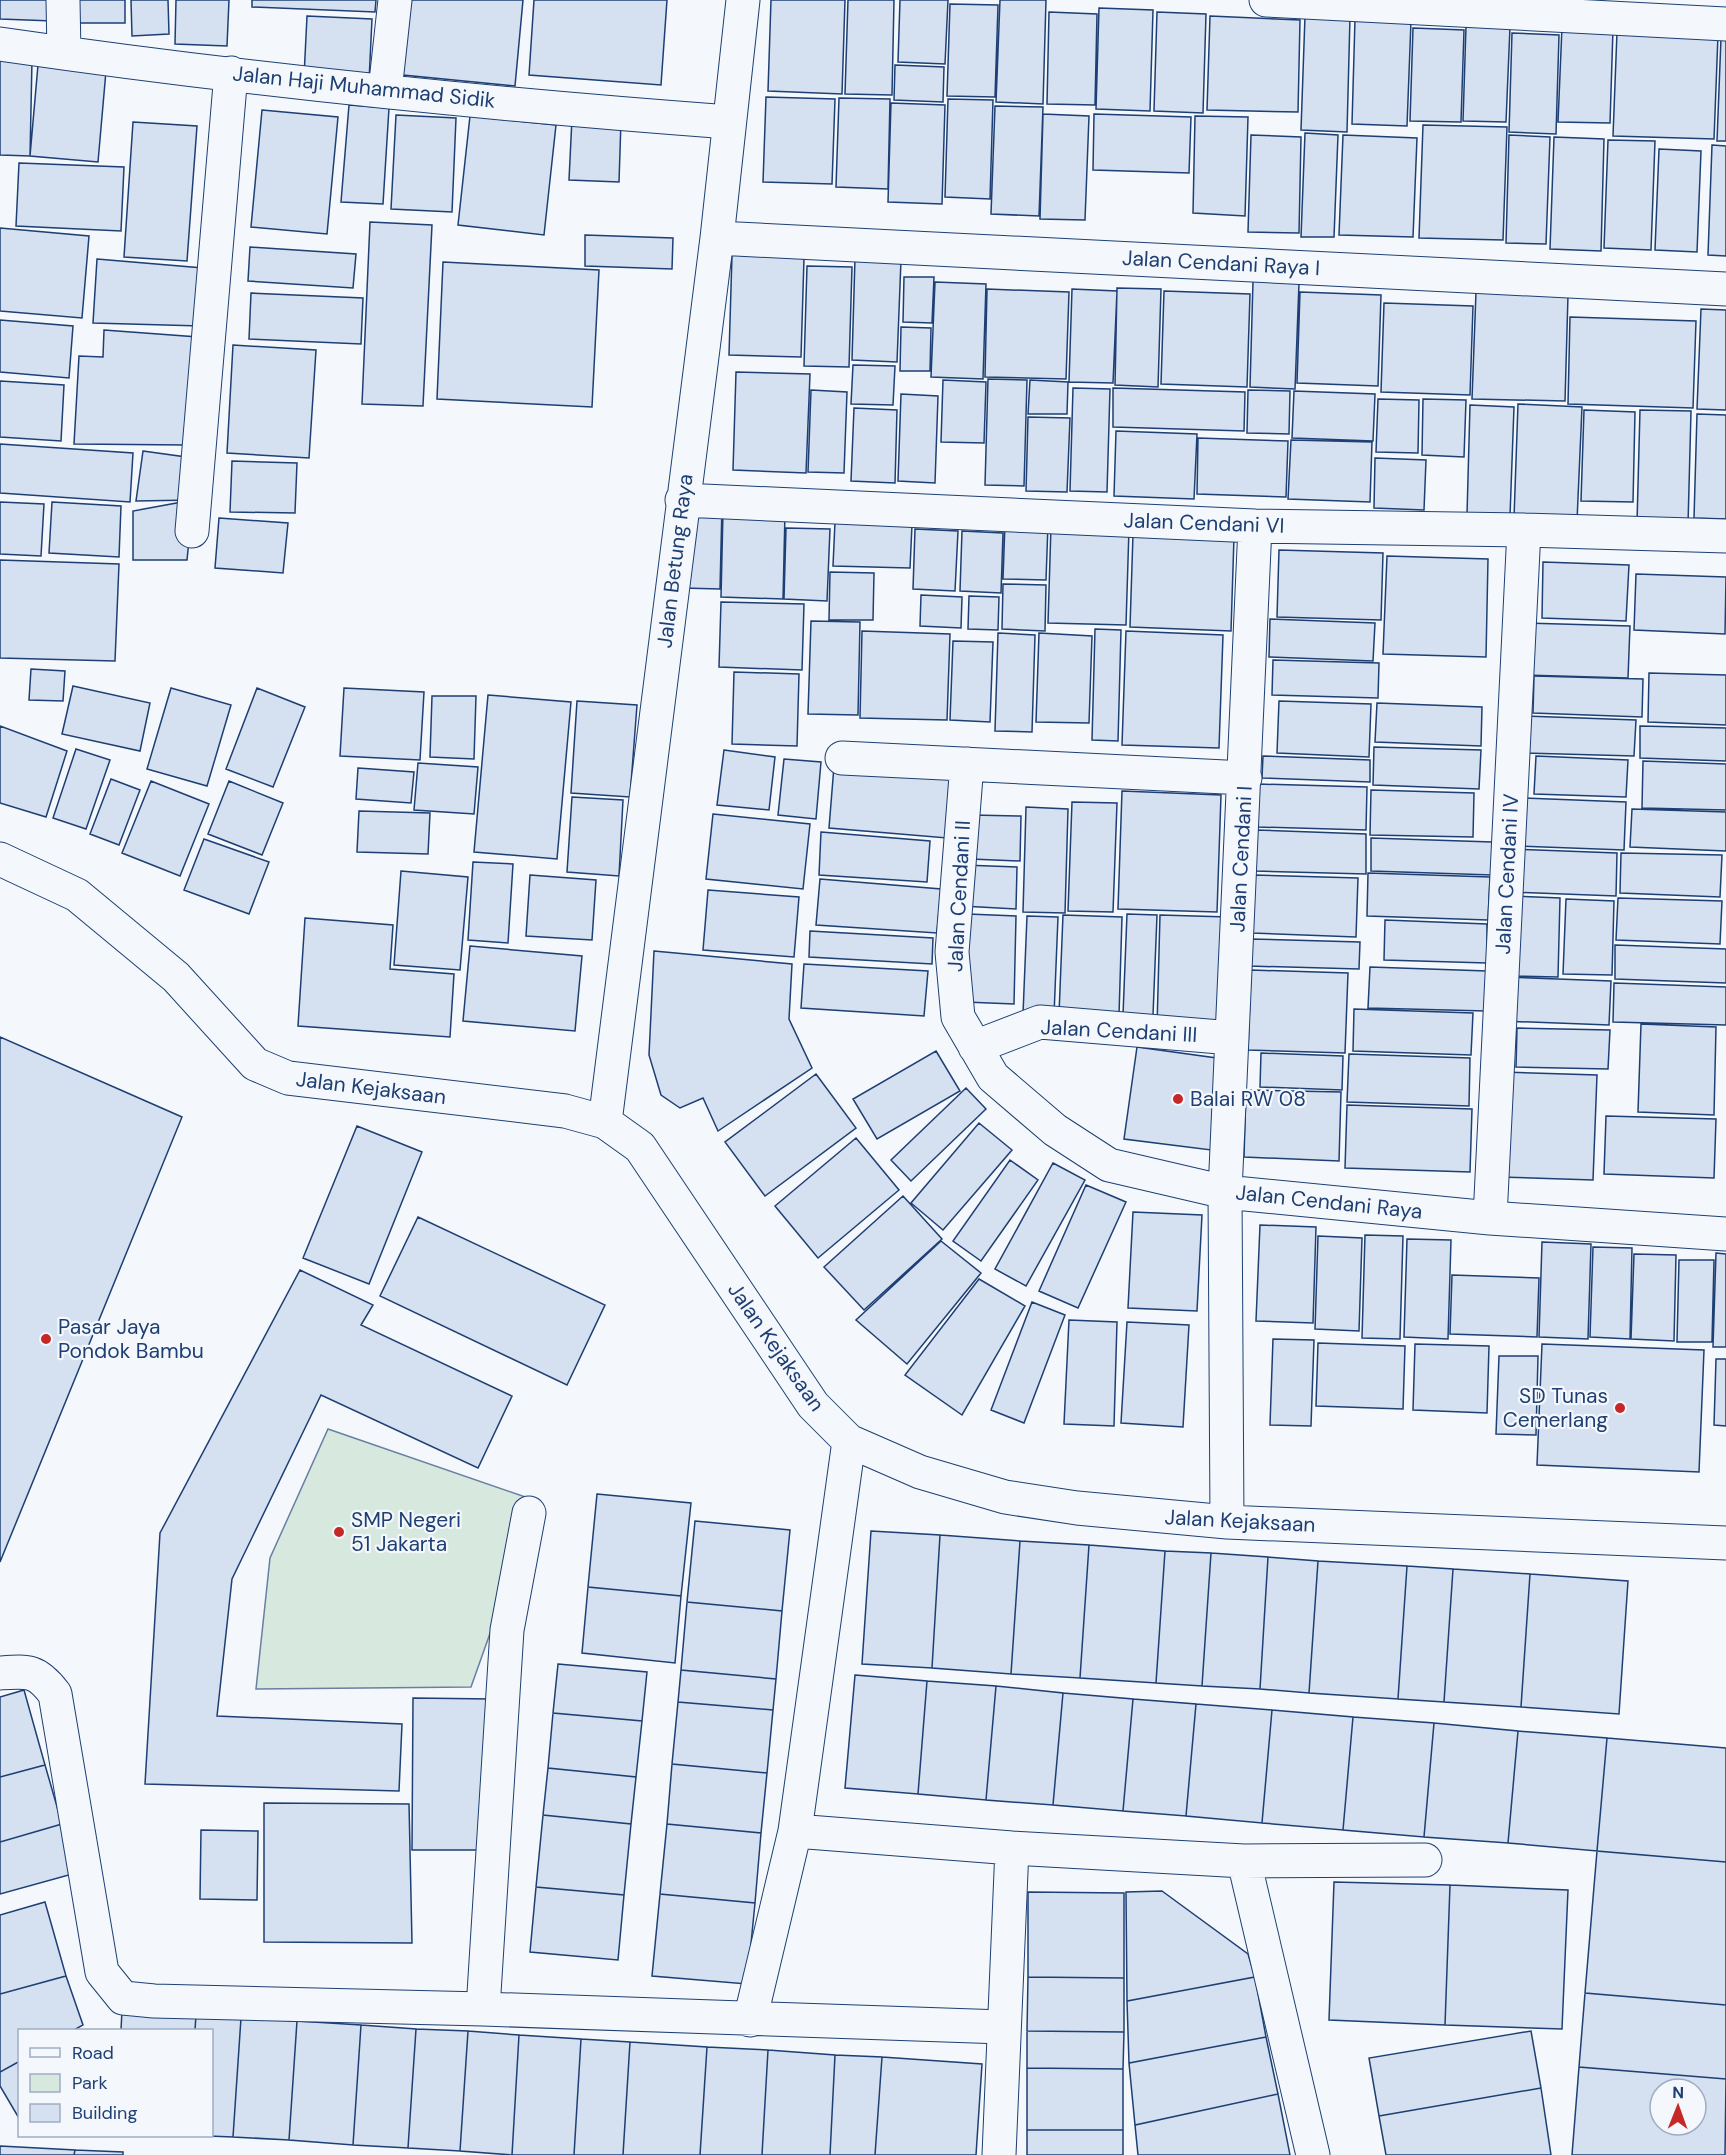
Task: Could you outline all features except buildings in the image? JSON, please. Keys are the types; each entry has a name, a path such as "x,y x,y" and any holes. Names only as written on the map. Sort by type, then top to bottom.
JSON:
{"street":[{"path":"63,0 64,53"},
{"path":"385,91 395,0"},
{"name":"Jalan Betung Raya","path":"606,1122 682,500 717,238 743,0"},
{"path":"1266,0 1726,24"},
{"name":"Jalan Haji Muhammad Sidik","path":"0,44 385,91 729,122"},
{"path":"192,531 231,73"},
{"name":"Jalan Cendani Raya I","path":"717,238 1726,289"},
{"name":"Jalan Cendani VI","path":"682,500 1256,526 1726,536"},
{"name":"Jalan Cendani I","path":"1225,1192 1256,526"},
{"name":"Jalan Cendani IV","path":"1490,1218 1524,530"},
{"path":"842,758 1245,778"},
{"name":"Jalan Cendani II","path":"967,764 952,952 958,1017 993,1077 1055,1130 1109,1165 1225,1192"},
{"name":"Jalan Kejaksaan","path":"0,859 77,895 176,977 255,1064 288,1078 565,1111 606,1122 640,1147 813,1405 849,1441 920,1472 1005,1497 1160,1517 1227,1522 1726,1543"},
{"name":"Jalan Cendani III","path":"975,1047 1040,1022 1232,1038"},
{"name":"Jalan Cendani Raya","path":"1227,1522 1225,1192 1490,1218 1726,1234"},
{"path":"750,2020 795,1831 849,1441"},
{"path":"483,2009 507,1630 529,1513"},
{"path":"0,1673 34,1673 46,1681 55,1694 102,1972 123,1998 154,2001 483,2009 1003,2027"},
{"path":"795,1831 1012,1848 1244,1861 1425,1860"},
{"path":"999,2155 1012,1848"},
{"path":"1244,1861 1313,2155"}],"green space":[{"path":"328,1429 537,1501 471,1687 256,1689 270,1558"}],"place":[{"name":"Balai RW 08","path":"1178,1099"},
{"name":"Pasar Jaya Pondok Bambu","path":"46,1339"},
{"name":"SD Tunas Cemerlang","path":"1620,1408"},
{"name":"SMP Negeri 51 Jakarta","path":"339,1532"}]}
